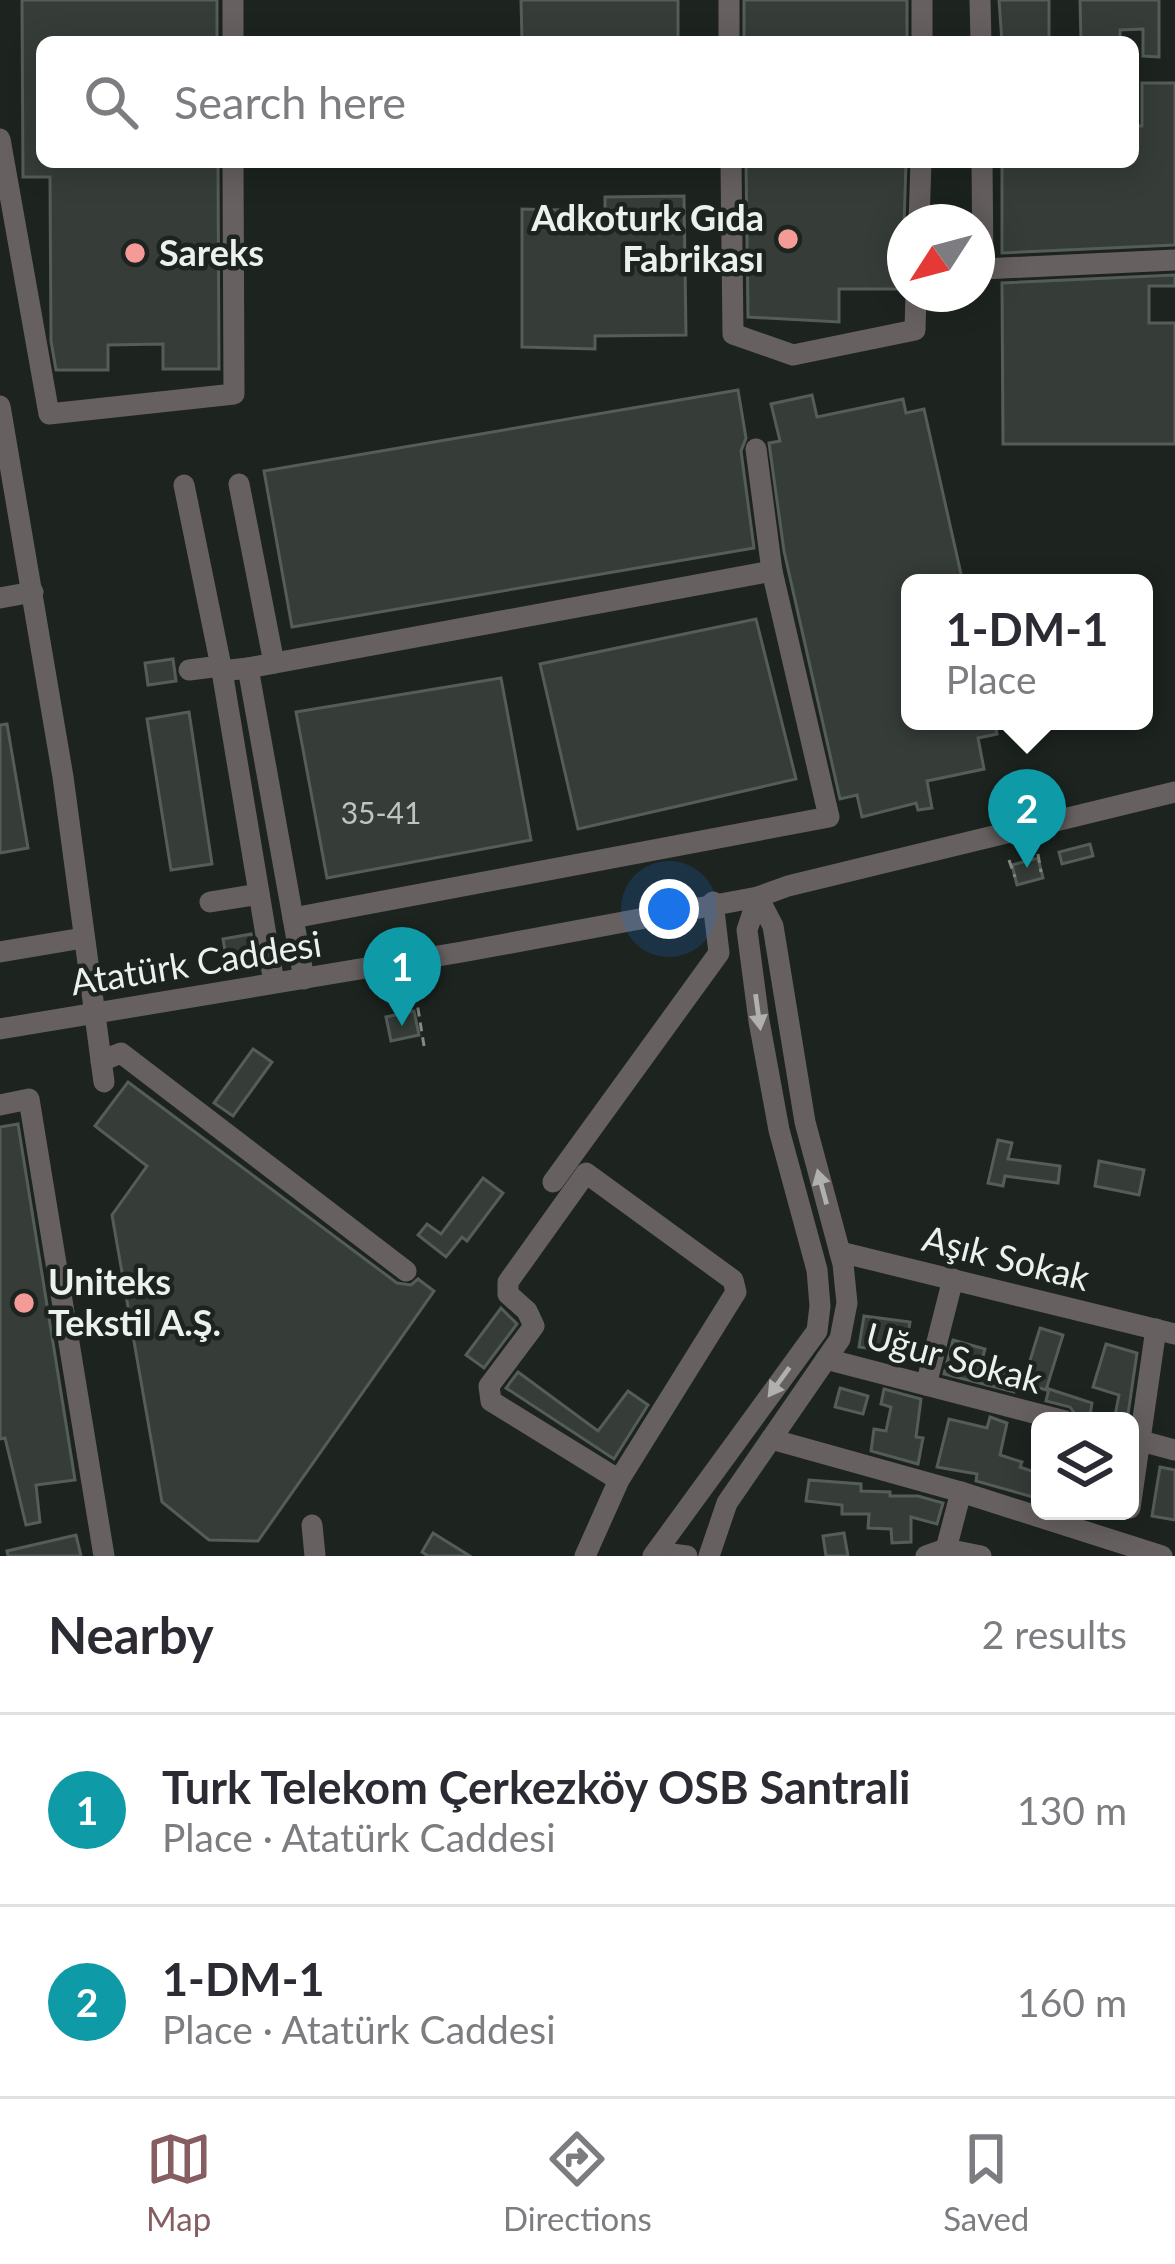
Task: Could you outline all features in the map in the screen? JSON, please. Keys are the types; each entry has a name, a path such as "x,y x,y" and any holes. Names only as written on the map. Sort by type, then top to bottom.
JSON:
{"street":[{"path":"233,0 233,36"},
{"path":"729,0 729,36"},
{"path":"922,0 922,36"},
{"path":"980,0 981,36"},
{"path":"0,140 49,414 234,394 233,168"},
{"path":"731,168 734,334 793,355 915,330 916,312"},
{"path":"920,204 921,168"},
{"path":"982,168 983,269 1175,260"},
{"path":"0,406 33,592 102,1072 121,1053 406,1271"},
{"path":"293,918 829,817 772,571 756,449"},
{"path":"239,484 274,663"},
{"path":"184,485 222,669 274,983"},
{"path":"188,670 248,668 772,571"},
{"path":"0,598 33,592"},
{"path":"248,668 304,979"},
{"name":"Atatürk Caddesi","path":"0,1029 758,897 1175,792"},
{"path":"210,902 259,894"},
{"path":"709,1556 727,1503 840,1340 847,1303 840,1252 805,1122 773,926 758,897"},
{"path":"655,1554 817,1331 817,1270 779,1130 759,1021 747,930 758,897"},
{"path":"553,1182 719,952 713,902"},
{"path":"0,952 83,938"},
{"path":"0,1105 29,1099 104,1556"},
{"path":"585,1556 619,1480 736,1292 733,1280 586,1173 508,1282 508,1294 527,1311 534,1326 489,1386 488,1394 490,1401 619,1480"},
{"name":"Aşık Sokak","path":"840,1252 1166,1332"},
{"path":"926,1385 953,1279"},
{"path":"1139,1428 1166,1332"},
{"name":"Uğur Sokak","path":"826,1359 1031,1412"},
{"path":"771,1439 1108,1537 1121,1551 1162,1556"},
{"path":"1139,1440 1175,1450"},
{"path":"961,1492 936,1552 980,1556"},
{"path":"1121,1551 1128,1520"},
{"path":"312,1526 315,1556"},
{"path":"655,1554 687,1556"}],"path":[{"path":"1039,857 1042,872"},
{"path":"1010,863 1015,878"},
{"path":"413,977 425,1052"}],"building":[{"name":"Sareks","path":"22,0 217,0 217,36 36,36 36,168 218,168 219,369 163,369 163,344 108,345 108,370 56,370 51,341 50,177 23,177"},
{"path":"521,0 678,0 678,36 522,36"},
{"path":"744,0 907,0 907,36 744,36"},
{"path":"999,0 1049,0 1049,36 1002,36"},
{"path":"1080,0 1159,0 1159,57 1143,56 1143,29 1120,30 1120,36 1081,36"},
{"path":"1142,83 1175,83 1175,245 1002,253 1002,168 1139,168"},
{"name":"Adkoturk Gıda Fabrikası","path":"746,168 906,168 905,204 887,204 887,289 839,289 839,322 748,317"},
{"path":"684,196 686,335 595,336 595,349 522,347 522,209 605,211 605,197"},
{"path":"1175,275 1175,286 1149,286 1149,323 1175,323 1175,444 1003,444 1002,283"},
{"path":"738,390 754,548 292,627 264,471"},
{"path":"812,395 817,417 903,399 906,413 924,409 961,574 901,574 901,730 996,730 997,734 978,738 984,769 927,781 932,808 918,810 916,803 862,817 857,795 840,799 784,551 769,443 780,441 771,404"},
{"path":"756,619 796,779 578,829 540,664"},
{"path":"173,659 176,681 148,685 145,663"},
{"path":"501,678 531,840 327,878 296,712"},
{"path":"189,712 212,864 171,870 147,719"},
{"path":"7,724 28,848 0,853 0,725"},
{"path":"1090,844 1093,856 1062,864 1059,852"},
{"path":"1038,858 1043,878 1017,885 1012,865"},
{"path":"251,934 253,951 226,956 223,939"},
{"path":"414,1011 419,1035 391,1041 386,1017"},
{"path":"253,1049 272,1062 233,1116 214,1103"},
{"path":"128,1082 397,1283 411,1285 418,1279 434,1291 258,1541 209,1540 162,1502 112,1215 147,1166 95,1126"},
{"name":"Uniteks Tekstil A.Ş.","path":"18,1124 75,1480 36,1485 40,1522 26,1525 5,1438 0,1439 0,1127"},
{"path":"998,1140 1012,1143 1008,1159 1060,1166 1058,1183 1005,1176 1003,1186 988,1183"},
{"path":"1099,1161 1144,1170 1139,1195 1095,1186"},
{"path":"483,1178 503,1193 467,1241 462,1237 446,1257 418,1235 427,1224 441,1234"},
{"path":"501,1308 517,1324 484,1368 466,1355"},
{"path":"864,1316 910,1322 905,1353 859,1347"},
{"path":"1040,1328 1063,1335 1046,1390 1023,1383"},
{"path":"953,1340 985,1349 980,1367 1018,1377 1014,1392 944,1374"},
{"path":"1106,1344 1137,1353 1128,1412 1116,1412 1119,1395 1093,1387"},
{"path":"518,1372 598,1431 628,1391 648,1405 614,1459 506,1388"},
{"path":"840,1388 868,1396 863,1414 835,1407"},
{"path":"884,1389 921,1399 916,1437 923,1438 918,1464 871,1451 874,1429 886,1431 891,1407 881,1404"},
{"path":"1049,1389 1092,1403 1090,1412 1074,1412 1046,1401"},
{"path":"990,1417 1007,1423 1000,1455 1022,1462 1020,1467 1031,1471 1031,1496 976,1481 977,1474 937,1467 949,1419 987,1428"},
{"path":"1160,1467 1175,1470 1175,1520 1152,1516"},
{"path":"809,1480 861,1484 861,1491 943,1503 937,1524 911,1517 911,1542 892,1543 891,1529 868,1528 869,1514 842,1514 842,1505 806,1501"},
{"path":"433,1533 470,1556 428,1556 422,1552"},
{"path":"844,1533 848,1556 826,1556 823,1536"},
{"path":"76,1535 81,1556 8,1556 7,1551"}],"place":[{"name":"Adkoturk Gıda Fabrikası","path":"788,239"},
{"name":"Sareks","path":"135,253"},
{"name":"1-DM-1","path":"1027,868"},
{"name":"Turk Telekom Çerkezköy OSB Santrali","path":"402,1026"},
{"name":"Uniteks Tekstil A.Ş.","path":"24,1303"}]}
